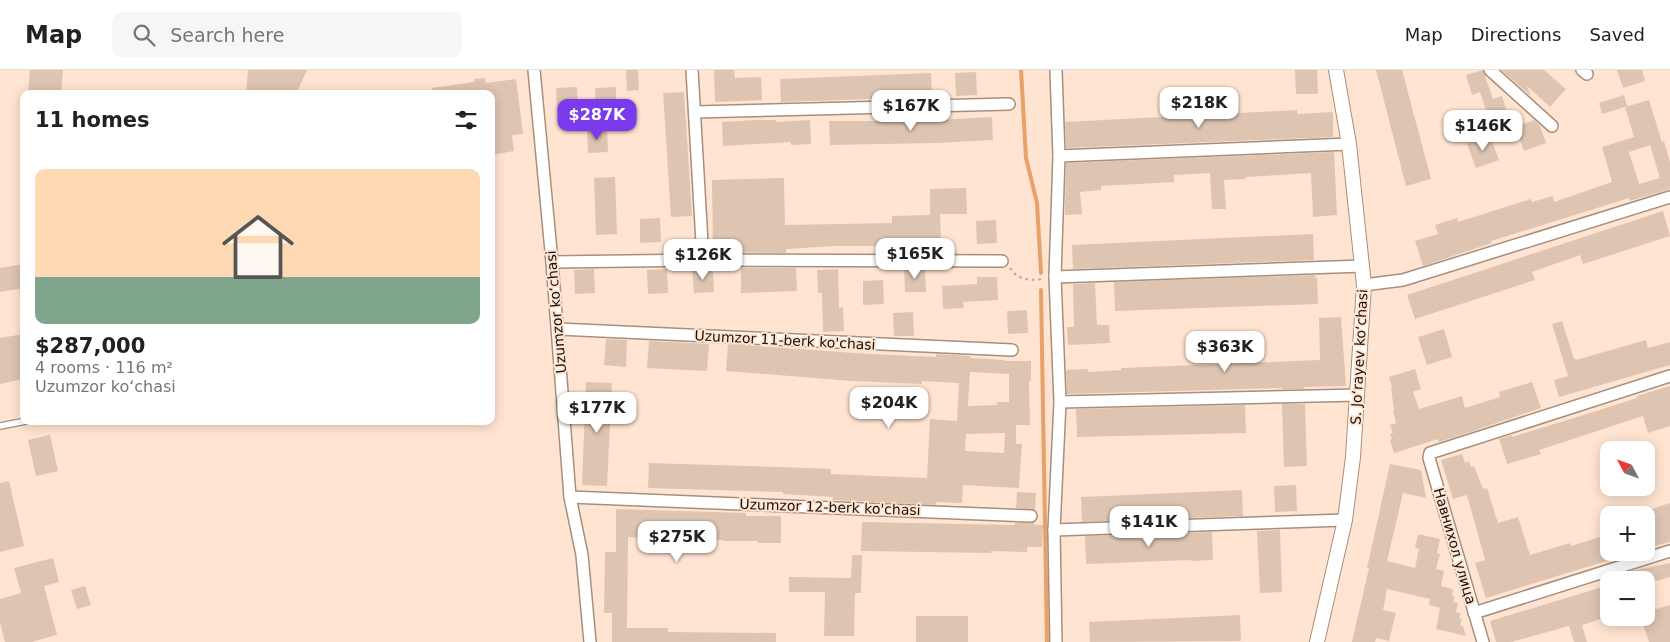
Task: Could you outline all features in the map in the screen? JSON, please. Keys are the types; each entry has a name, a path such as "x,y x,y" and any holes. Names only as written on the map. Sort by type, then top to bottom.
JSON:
{"street":[{"name":"Uzumzor koʻchasi","path":"534,70 558,329 570,496 582,555 590,642"},
{"path":"692,70 704,260"},
{"path":"1056,70 1059,156 1055,277 1060,402 1054,530 1056,642"},
{"name":"S. Joʻrayev koʻchasi","path":"1317,642 1345,520 1353,457 1364,285 1349,144 1336,70"},
{"path":"1490,70 1552,126"},
{"path":"695,112 1009,104"},
{"path":"1059,156 1349,144"},
{"path":"1364,285 1402,280 1670,197"},
{"path":"552,262 704,260 1002,261"},
{"path":"1055,277 1363,266"},
{"name":"Uzumzor 11-berk ko'chasi","path":"558,329 1012,350"},
{"name":"Навнихол улица","path":"1483,642 1429,458 1432,451 1670,376"},
{"path":"1060,402 1358,394"},
{"name":"Uzumzor 12-berk ko'chasi","path":"570,496 1031,516"},
{"path":"1054,530 1345,520"},
{"path":"1474,613 1670,550"}],"lane":[{"path":"0,426 20,422"}],"path":[{"path":"1002,261 1015,274 1025,280 1041,280"}],"building":[{"path":"30,70 63,70 61,90 28,90"},
{"path":"248,70 307,70 298,90 246,90"},
{"path":"626,70 638,70 639,90 627,91"},
{"path":"714,70 734,70 735,78 761,77 762,100 715,102"},
{"path":"1295,70 1317,70 1318,94 1296,94"},
{"path":"1376,70 1402,70 1431,179 1406,186"},
{"path":"1483,70 1493,99 1502,96 1508,116 1490,122 1480,92 1472,95 1466,75"},
{"path":"1501,70 1544,70 1566,89 1550,107 1527,86 1531,96"},
{"path":"1617,70 1642,70 1645,81 1623,88"},
{"path":"976,72 977,95 956,96 955,73"},
{"path":"931,73 932,97 781,102 780,79"},
{"path":"485,78 486,83 516,79 523,134 512,135 514,151 495,154 495,90 432,90 432,88 474,82 474,79"},
{"path":"577,87 578,111 557,112 556,88"},
{"path":"616,87 616,110 596,111 595,88"},
{"path":"684,92 692,216 671,217 663,93"},
{"path":"1624,95 1627,106 1602,114 1599,103"},
{"path":"1649,100 1670,162 1670,189 1630,201 1629,198 1491,241 1492,243 1423,266 1415,241 1438,234 1435,225 1457,218 1458,222 1531,199 1532,202 1553,196 1554,202 1612,182 1602,147 1634,137 1625,107","holes":["1650,145 1660,178 1639,184 1629,152"]},
{"path":"1297,110 1297,114 1333,112 1333,137 1066,148 1065,122"},
{"path":"992,117 993,140 830,145 829,121 918,121"},
{"path":"776,120 776,122 810,120 811,144 791,145 791,142 723,146 722,122"},
{"path":"1534,120 1540,126 1546,143 1524,151 1515,127"},
{"path":"607,129 608,152 588,153 587,130"},
{"path":"1490,136 1499,160 1476,168 1467,144"},
{"path":"1334,152 1337,215 1313,217 1311,173 1224,180 1226,209 1212,209 1210,173 1174,175 1174,182 1101,186 1101,190 1080,192 1082,214 1065,215 1066,163"},
{"path":"615,177 617,234 596,235 594,178"},
{"path":"784,178 785,225 892,223 892,216 930,215 930,189 966,188 967,214 940,214 941,247 834,246 786,249 786,253 713,252 712,180"},
{"path":"1663,211 1670,236 1583,264 1580,255 1532,272 1535,280 1415,319 1407,295"},
{"path":"660,218 661,242 640,243 640,219"},
{"path":"996,220 997,243 977,244 976,221"},
{"path":"1313,234 1314,260 1073,269 1072,245"},
{"path":"20,265 20,289 0,292 0,268"},
{"path":"741,268 796,268 797,291 741,293"},
{"path":"925,268 926,292 905,292 904,269"},
{"path":"594,269 595,293 575,294 574,270"},
{"path":"667,269 668,293 648,294 647,270"},
{"path":"713,269 714,292 694,293 692,270"},
{"path":"838,269 839,308 843,307 844,331 823,332 822,293 818,293 817,270"},
{"path":"1315,275 1315,278 1317,277 1318,304 1115,311 1114,282"},
{"path":"977,277 997,277 998,300 963,302 964,308 943,309 942,286 977,284"},
{"path":"883,280 884,304 863,305 863,281"},
{"path":"1095,283 1097,325 1109,325 1110,343 1068,345 1067,327 1074,327 1073,284"},
{"path":"1027,310 1028,333 1008,334 1007,311"},
{"path":"913,312 914,336 894,336 893,313"},
{"path":"1341,317 1346,386 1304,387 1304,389 1067,394 1066,370 1088,369 1088,372 1121,370 1121,368 1320,360 1319,318"},
{"path":"1562,321 1574,359 1576,360 1646,340 1648,348 1670,342 1670,365 1559,397 1554,380 1568,376 1552,324"},
{"path":"1444,329 1452,357 1427,365 1418,337"},
{"path":"20,335 20,380 0,384 0,338"},
{"path":"606,339 627,340 626,367 604,365"},
{"path":"649,341 709,344 707,371 647,368"},
{"path":"728,344 870,354 936,357 936,354 971,356 970,358 1005,361 1031,361 1031,381 1029,381 1030,425 1016,425 1016,444 1022,444 1019,488 963,485 962,503 936,502 936,505 832,500 833,497 783,494 783,492 648,488 649,463 831,469 831,474 927,478 930,419 957,421 959,383 922,381 922,384 852,381 726,371","holes":["970,372 1009,374 1009,402 997,402 997,405 968,406","1005,433 1004,453 965,451 966,434"]},
{"path":"1415,369 1421,389 1413,392 1419,409 1462,396 1465,408 1500,397 1499,392 1532,382 1541,408 1439,442 1438,439 1394,453 1390,440 1392,439 1390,434 1393,433 1390,425 1396,423 1389,377"},
{"path":"586,382 612,383 607,486 582,485"},
{"path":"1670,386 1670,426 1648,433 1643,416 1539,450 1541,454 1507,464 1499,439 1512,435 1512,437 1603,409"},
{"path":"1282,404 1305,404 1307,466 1284,467"},
{"path":"1245,405 1246,433 1077,437 1076,409"},
{"path":"50,435 58,471 36,476 28,440"},
{"path":"1462,454 1465,463 1469,461 1471,467 1474,466 1483,489 1487,488 1498,523 1518,517 1530,555 1570,543 1571,546 1600,537 1600,561 1606,561 1486,598 1475,563 1485,560 1467,495 1453,499 1441,460"},
{"path":"1390,464 1421,470 1426,498 1403,493 1387,561 1415,568 1419,549 1415,548 1418,534 1440,539 1437,553 1440,554 1436,569 1444,571 1441,586 1453,589 1452,596 1455,597 1453,602 1458,603 1456,612 1461,613 1459,618 1462,619 1460,625 1463,626 1466,636 1436,629 1440,608 1429,605 1430,599 1387,589 1383,610 1396,613 1389,641 1376,638 1375,642 1352,642"},
{"path":"9,481 24,546 0,552 0,483"},
{"path":"1296,485 1297,511 1275,512 1274,486"},
{"path":"1242,490 1243,516 1082,522 1081,497"},
{"path":"1017,492 1036,493 1035,510 1016,508"},
{"path":"1670,503 1670,542 1655,546 1655,508"},
{"path":"616,509 746,513 746,516 781,516 781,543 628,537 627,628 668,628 668,632 776,633 776,642 612,642 612,613 604,613 605,552 616,552"},
{"path":"862,522 1015,525 1015,523 1035,523 1034,525 1043,525 1042,547 1027,547 1027,552 991,551 991,553 861,551"},
{"path":"1280,530 1282,592 1260,593 1257,531"},
{"path":"1212,532 1213,560 1086,564 1085,536"},
{"path":"852,555 862,555 861,593 855,593 854,636 824,636 825,592 789,592 789,577 851,578"},
{"path":"53,558 59,582 44,586 57,635 31,642 5,642 0,622 0,599 21,593 14,568"},
{"path":"1670,563 1670,577 1655,581 1655,571 1632,571"},
{"path":"85,586 91,605 77,609 71,590"},
{"path":"1600,588 1600,619 1582,625 1587,642 1574,642 1569,626 1511,642 1496,642 1490,621"},
{"path":"1670,605 1670,642 1649,642 1644,626 1655,626 1655,609"},
{"path":"1240,615 1241,641 1090,642 1089,622"},
{"path":"916,616 968,616 968,642 916,642"}],"waterway":[{"path":"1021,70 1026,158 1037,203 1041,273"},
{"path":"1041,290 1047,642"}]}
